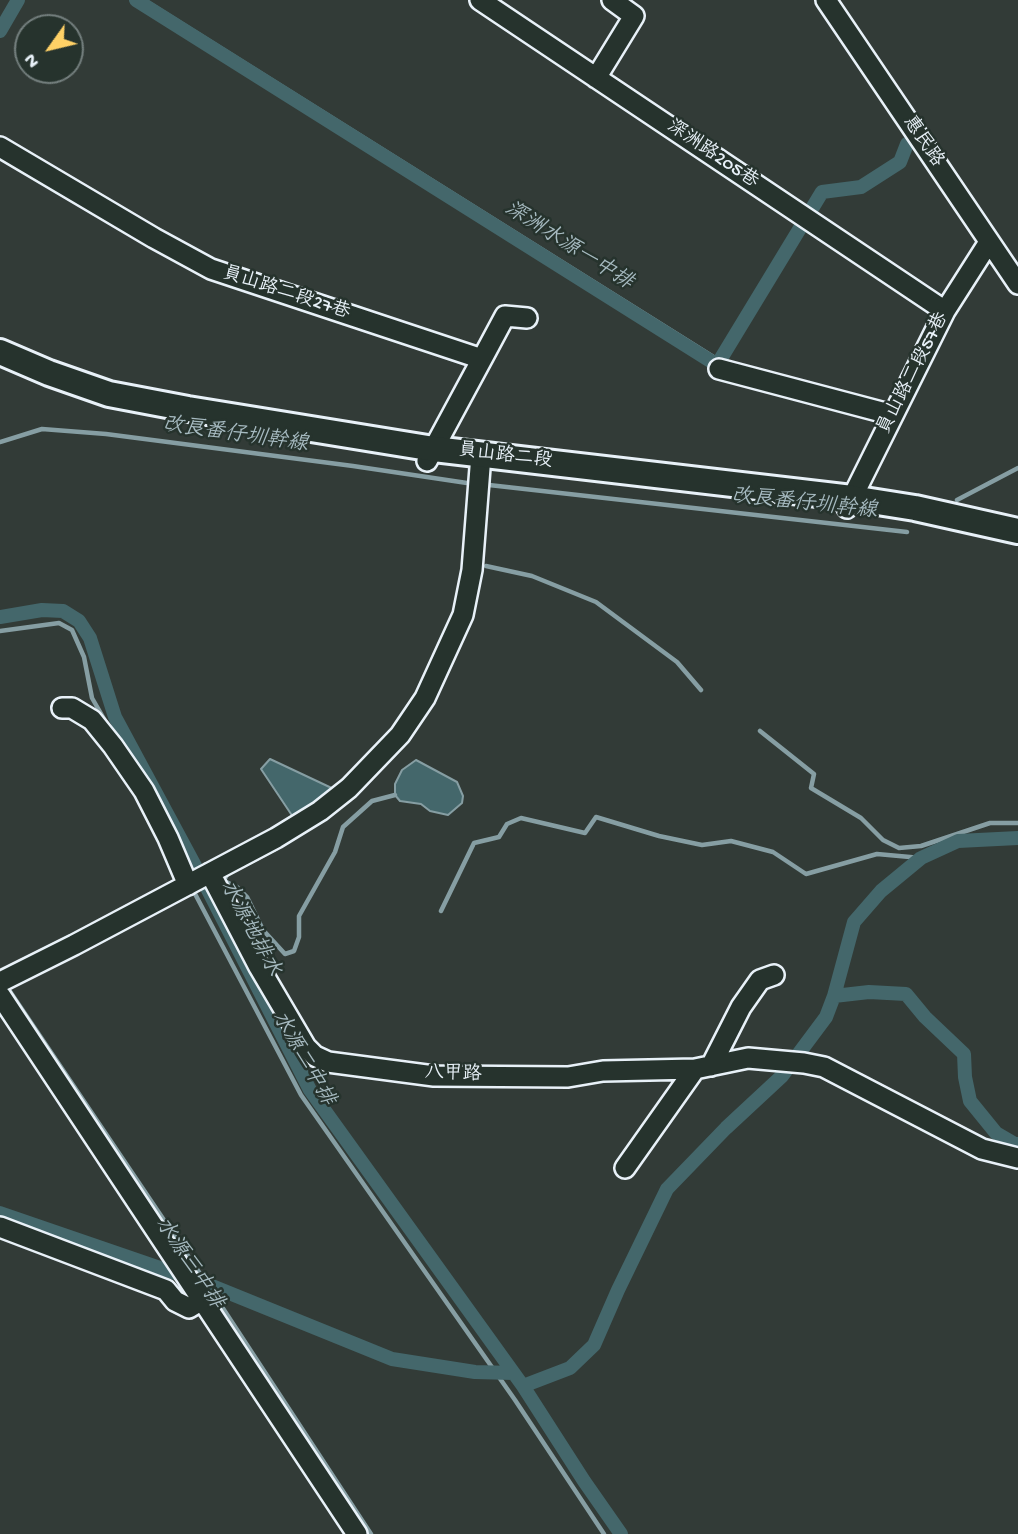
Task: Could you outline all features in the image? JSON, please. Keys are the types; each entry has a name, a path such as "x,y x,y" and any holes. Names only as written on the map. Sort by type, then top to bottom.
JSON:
{"main road":[{"name":"員山路二段","path":"0,352 108,394 430,455"},
{"name":"員山路二段","path":"0,365 38,383 89,401 176,423 481,462 927,511 1018,531"},
{"name":"員山路二段","path":"850,503 1018,543"}],"street":[{"name":"深洲路205巷","path":"480,0 945,311"},
{"path":"596,78 634,16 612,0"},
{"name":"惠民路","path":"826,0 1018,284"},
{"name":"員山路二段27巷","path":"0,147 211,269 482,359"},
{"name":"員山路二段57巷","path":"850,503 945,311 989,242"},
{"path":"430,455 505,316 527,318"},
{"path":"719,369 893,415"},
{"path":"0,982 276,838 320,811 349,788 401,735 425,698 463,615 472,570 481,462"},
{"name":"八甲路","path":"62,708 72,708 92,720 113,746 144,791 167,838 200,878 259,967 306,1047 327,1062 434,1076 568,1077 603,1071 703,1068 748,1058 804,1063 824,1068 982,1149 1018,1158"},
{"path":"625,1168 703,1068 760,980 774,975"},
{"path":"0,995 357,1534"},
{"path":"0,1227 166,1290 175,1301 189,1308 202,1300"}],"water":[{"path":"270,759 338,791 293,817 261,769"},
{"path":"416,760 457,782 463,796 462,803 448,815 430,811 421,804 400,801 395,795 395,784 402,770"}],"waterway":[{"path":"0,31 18,0"},
{"name":"深洲水源一中排","path":"136,0 717,365 822,192 861,187 900,162 907,144"},
{"path":"144,0 715,358"},
{"name":"改良番仔圳幹線","path":"0,442 42,429 106,434 467,483"},
{"name":"改良番仔圳幹線","path":"957,500 1018,468"},
{"name":"改良番仔圳幹線","path":"489,485 907,532"},
{"path":"486,566 532,576 596,602 677,662 701,690"},
{"name":"水源地排水","path":"0,617 42,610 63,611 79,621 90,638 115,717 207,888 310,1090 523,1386 570,1368 594,1345 667,1189 726,1128 782,1076 826,1017 854,922 881,891 921,858 958,841 1018,838"},
{"name":"水源二中排","path":"0,631 59,623 72,630 84,657 92,698 107,724"},
{"path":"760,731 814,774 811,788 861,818 883,840 899,848 921,846 990,823 1018,823"},
{"path":"231,872 224,881 237,887 247,897 263,930 285,954 294,951 299,937 299,916 335,852 343,827 372,801 395,795"},
{"path":"441,911 474,843 499,837 507,824 521,818 585,833 596,817 659,836 702,845 731,841 773,852 806,874 877,854 921,858"},
{"path":"239,868 277,848"},
{"name":"水源二中排","path":"193,890 301,1095 515,1400 604,1534"},
{"name":"水源三中排","path":"5,984 371,1534"},
{"path":"834,996 869,992 906,994 925,1017 964,1054 970,1101 996,1133 1018,1144"},
{"name":"水源地排水","path":"0,1213 207,1284 392,1359 475,1372 513,1373"},
{"path":"523,1386 621,1534"}]}
